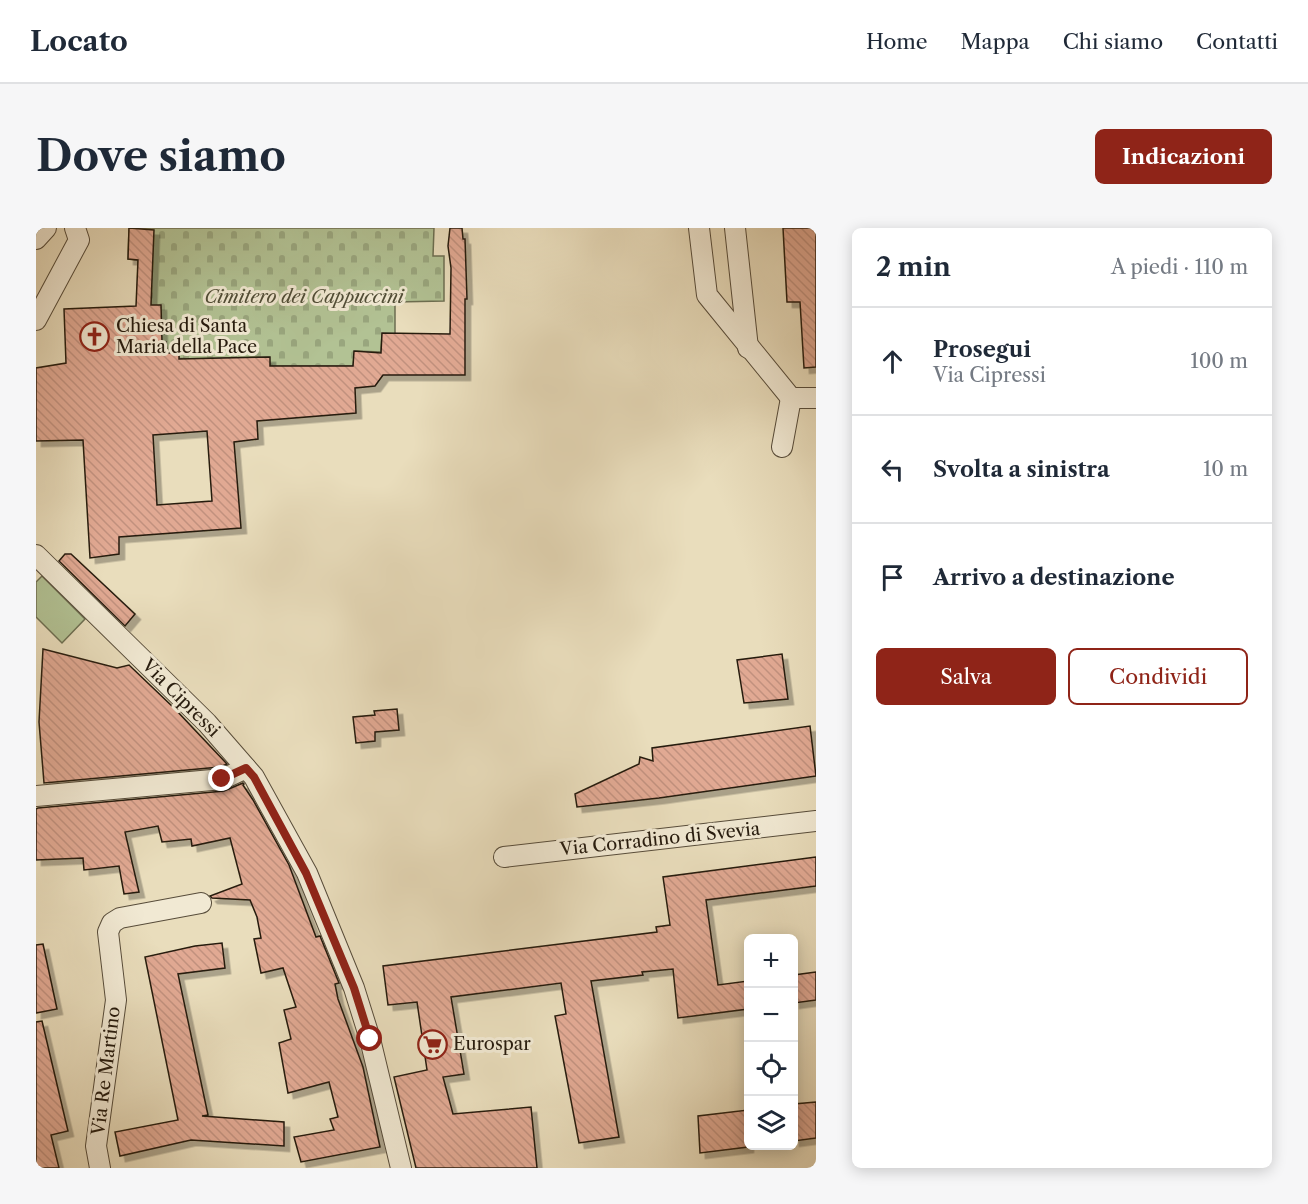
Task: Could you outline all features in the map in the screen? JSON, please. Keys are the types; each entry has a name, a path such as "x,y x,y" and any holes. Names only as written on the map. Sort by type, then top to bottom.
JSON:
{"street":[{"path":"36,239 46,228"},
{"path":"36,320 79,240 75,228"},
{"path":"699,228 707,295 791,399"},
{"path":"735,228 748,348"},
{"path":"791,399 816,398"},
{"path":"782,447 791,399"},
{"name":"Via Cipressi","path":"36,555 207,723 254,777 306,873 354,988 370,1039 401,1168"},
{"path":"36,796 222,779 246,768"},
{"name":"Via Corradino di Svevia","path":"504,856 816,821"},
{"name":"Via Re Martino","path":"100,1168 96,1146 116,1000 108,932 112,922 120,918 201,903"}],"green space":[{"name":"Cimitero dei Cappuccini","path":"129,228 434,228 433,256 444,256 444,301 395,302 395,334 382,334 381,352 355,351 353,366 270,366 269,357 179,359 179,353 167,353 166,343 162,342 137,306 138,260 128,259"},
{"path":"42,576 85,619 62,643 36,617 36,582"}],"building":[{"path":"129,228 154,230 151,305 161,305 162,342 166,342 167,353 179,353 179,359 270,357 270,366 353,366 354,351 381,353 382,333 450,334 451,268 448,246 450,228 462,228 463,239 465,239 467,299 465,299 465,375 383,375 375,386 355,388 356,413 257,421 258,439 234,442 241,528 119,537 119,554 90,558 83,440 36,441 36,368 66,363 64,309 136,306 138,260 128,259","holes":["207,431 212,501 157,505 153,435"]},
{"path":"783,228 816,228 816,367 804,368 800,302 787,302"},
{"path":"65,554 71,554 135,614 125,626 59,561"},
{"path":"43,649 117,668 129,665 227,764 220,767 44,783 39,722"},
{"path":"782,654 788,699 744,703 737,660"},
{"path":"397,709 399,730 375,732 375,741 356,743 353,717 375,715 374,711"},
{"path":"810,726 816,776 577,807 575,794 639,764 640,757 653,761 652,748"},
{"path":"243,783 289,865 316,937 320,936 339,983 335,984 338,999 363,1067 380,1147 301,1162 294,1137 334,1130 330,1119 338,1117 329,1082 288,1093 279,1043 291,1039 284,1010 296,1007 283,968 261,973 254,939 261,938 257,917 250,900 210,896 242,884 230,838 192,846 191,839 162,842 158,826 125,832 139,892 124,894 119,866 84,870 83,858 36,860 36,809 38,808 224,791"},
{"path":"816,857 816,886 706,900 718,985 744,982 744,1010 678,1018 673,969 591,981 619,1137 579,1143 555,1016 566,1014 561,983 451,997 464,1074 443,1077 453,1114 531,1107 537,1168 416,1168 394,1077 427,1070 417,1002 388,1005 383,966 657,932 656,927 670,925 663,877"},
{"path":"222,943 225,968 178,974 208,1115 202,1116 284,1122 284,1146 191,1140 120,1156 115,1132 178,1120 145,957 195,946"},
{"path":"43,944 57,1009 36,1013 36,945"},
{"path":"816,972 816,1000 798,1002 798,974"},
{"path":"42,1021 68,1131 51,1135 59,1168 36,1168 36,1022"},
{"path":"816,1102 816,1138 798,1140 798,1104"},
{"path":"744,1110 744,1148 700,1153 698,1116"}],"place":[{"name":"Chiesa di Santa Maria della Pace","path":"95,336"},
{"name":"Eurospar","path":"432,1044"}],"route":[{"path":"222,779 246,768 254,777 306,873 354,988 370,1039"}]}
